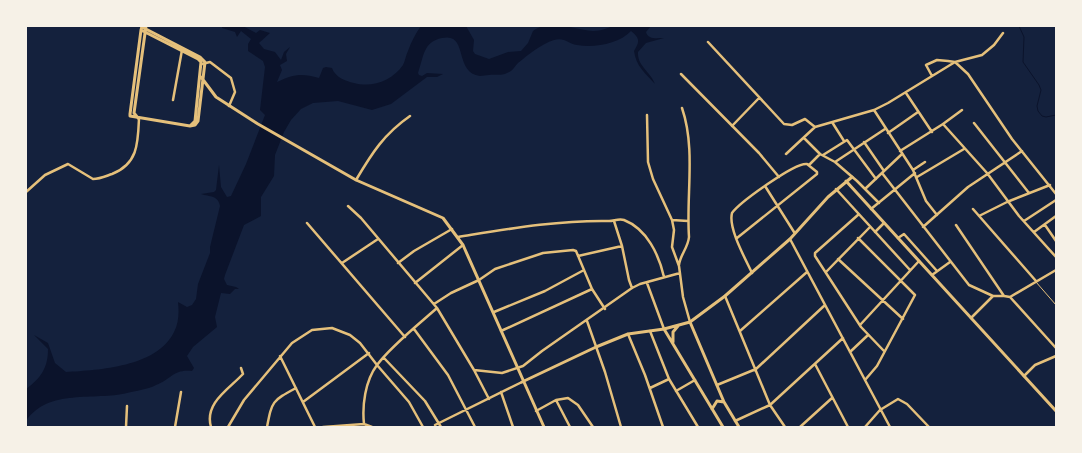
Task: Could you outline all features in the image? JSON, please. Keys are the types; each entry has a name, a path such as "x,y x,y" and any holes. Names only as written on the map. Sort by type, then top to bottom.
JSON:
{"street":[{"path":"203,63 203,80 198,121 195,125 190,126 139,118 134,113 143,28 183,49 203,63 210,62 222,70 233,81 235,88 235,97 229,106"},
{"path":"786,154 815,127 874,110 906,93 955,62 982,55 994,45 1003,32"},
{"path":"708,42 784,124 792,125 805,119 815,127"},
{"path":"173,100 183,49"},
{"path":"932,76 926,67 927,64 938,60 955,62 973,78 1022,151 1056,194"},
{"path":"190,126 195,121 203,63"},
{"path":"681,74 779,177"},
{"path":"201,77 214,94 229,106 258,124 356,180 438,215 452,229 463,245 494,312 522,382 544,427"},
{"path":"906,93 932,132"},
{"path":"732,126 759,98"},
{"path":"679,266 680,257 688,241 690,176 687,125 682,108"},
{"path":"874,110 914,171 926,201 937,215"},
{"path":"864,189 876,179 901,153 962,110"},
{"path":"888,133 918,112"},
{"path":"647,115 649,169 672,220 674,230 672,247 679,266 690,322 724,402 739,427"},
{"path":"356,180 380,142 395,127 410,116"},
{"path":"26,192 45,175 68,164 94,179 118,172 126,166 136,149 139,118"},
{"path":"832,122 844,141"},
{"path":"974,123 1029,193"},
{"path":"943,124 987,173 1007,202 1056,257"},
{"path":"835,162 885,128"},
{"path":"804,138 822,155 835,162 879,203"},
{"path":"809,165 822,155 848,140 876,179"},
{"path":"864,142 895,189 969,285 993,296 1010,297 1056,348"},
{"path":"917,177 964,149"},
{"path":"923,227 954,199 987,173 1022,151"},
{"path":"871,209 925,162"},
{"path":"737,238 817,174 817,172 809,165 804,163 797,165 765,186 732,214 731,222 737,238 752,272"},
{"path":"435,425 596,347 628,334 664,329 690,322 726,296 790,239 794,232 836,189 852,178"},
{"path":"846,182 1056,411"},
{"path":"979,216 1007,202 1050,185"},
{"path":"765,186 794,232"},
{"path":"836,189 910,270"},
{"path":"1024,221 1056,200"},
{"path":"348,206 437,308 474,370 488,399"},
{"path":"973,209 1036,281"},
{"path":"859,214 815,254 860,325 884,351"},
{"path":"1034,232 1056,216"},
{"path":"458,236 558,223 614,221 622,219 638,228 644,235 656,252 664,277"},
{"path":"672,220 688,221"},
{"path":"614,221 622,246 632,288"},
{"path":"307,223 405,337"},
{"path":"875,232 884,223"},
{"path":"956,225 1004,296"},
{"path":"1045,225 1056,241"},
{"path":"826,272 870,227"},
{"path":"398,263 452,229"},
{"path":"898,238 904,234 937,271"},
{"path":"858,238 915,295 877,366 866,380"},
{"path":"342,262 378,239"},
{"path":"790,239 890,427"},
{"path":"415,283 463,245"},
{"path":"578,256 622,246"},
{"path":"912,254 918,249"},
{"path":"434,304 451,293 479,280 495,269 543,253 573,250 576,251 592,289 605,309"},
{"path":"838,259 882,302 903,319"},
{"path":"860,325 919,261"},
{"path":"932,275 950,262"},
{"path":"494,312 545,291 584,270"},
{"path":"1010,297 1056,270"},
{"path":"740,331 807,272"},
{"path":"474,370 502,373 517,369 605,309 632,288 680,273"},
{"path":"647,283 664,329 723,427"},
{"path":"501,331 592,289"},
{"path":"726,296 770,405 785,427"},
{"path":"971,318 993,296"},
{"path":"717,385 756,369 825,305"},
{"path":"364,424 364,406 367,389 377,365 437,308"},
{"path":"587,321 620,427"},
{"path":"680,325 690,327 695,332"},
{"path":"673,344 673,332 680,325"},
{"path":"228,427 244,400 292,343 304,334 321,328 332,328 350,335 369,353 377,365 409,402 423,427"},
{"path":"414,329 448,375 475,427"},
{"path":"650,331 669,379 698,427"},
{"path":"628,334 650,388 663,427"},
{"path":"850,352 868,335"},
{"path":"735,421 770,405 842,338"},
{"path":"303,402 369,353"},
{"path":"280,356 315,427"},
{"path":"1024,376 1035,365 1056,356"},
{"path":"384,358 422,397 441,427"},
{"path":"815,364 848,427"},
{"path":"211,427 210,420 214,403 219,396 242,374 241,368"},
{"path":"650,388 669,379"},
{"path":"676,391 695,380"},
{"path":"267,427 273,403 278,398 296,388"},
{"path":"174,427 181,392"},
{"path":"501,392 513,427"},
{"path":"536,411 556,400 568,398 574,401 593,427"},
{"path":"800,427 832,398"},
{"path":"556,400 570,427"},
{"path":"865,427 880,410 894,400 901,400 929,427"},
{"path":"712,409 717,401 724,402"},
{"path":"126,427 127,406"},
{"path":"323,427 364,424 372,427"}],"lane":[{"path":"1036,281 1056,305"}],"water":[{"path":"547,25 593,31 618,25 651,26 646,32 647,35 653,38 664,38 646,43 638,52 638,57 642,65 651,76 655,84 637,61 634,51 638,38 631,31 613,42 591,46 577,45 561,39 554,40 535,50 509,72 480,76 472,73 466,68 456,41 450,38 442,38 436,40 428,46 423,56 418,73 422,76 427,73 443,74 437,77 427,77 391,104 372,110 338,101 313,103 301,109 291,120 284,132 275,155 274,176 261,197 261,216 244,225 225,275 224,279 227,285 239,289 235,289 230,294 221,293 215,317 217,327 193,347 187,356 194,368 192,371 176,373 161,383 146,389 114,395 59,400 47,404 35,411 26,421 26,389 40,377 47,362 48,356 48,349 34,335 48,343 55,363 66,372 110,368 141,360 155,353 166,344 174,332 178,321 178,302 187,307 192,305 196,299 198,284 210,253 210,247 220,206 219,202 215,198 201,194 214,192 216,190 219,165 221,187 227,197 231,196 246,164 265,115 260,110 265,67 263,61 248,51 248,44 251,39 241,31 237,37 235,32 222,28 222,26 243,26 256,33 260,30 270,33 259,43 264,49 275,52 281,60 284,52 290,47 286,54 287,61 280,65 282,70 277,82 288,77 298,75 308,75 319,78 323,68 326,67 332,68 335,74 344,80 368,85 381,82 398,71 403,65 412,41 421,26 466,26 474,40 473,51 475,54 489,59 508,52 521,51 528,43 533,31 539,27"}],"waterway":[{"path":"1019,26 1024,37 1023,62 1041,90 1037,106 1038,111 1042,116 1046,117 1056,115"}]}
